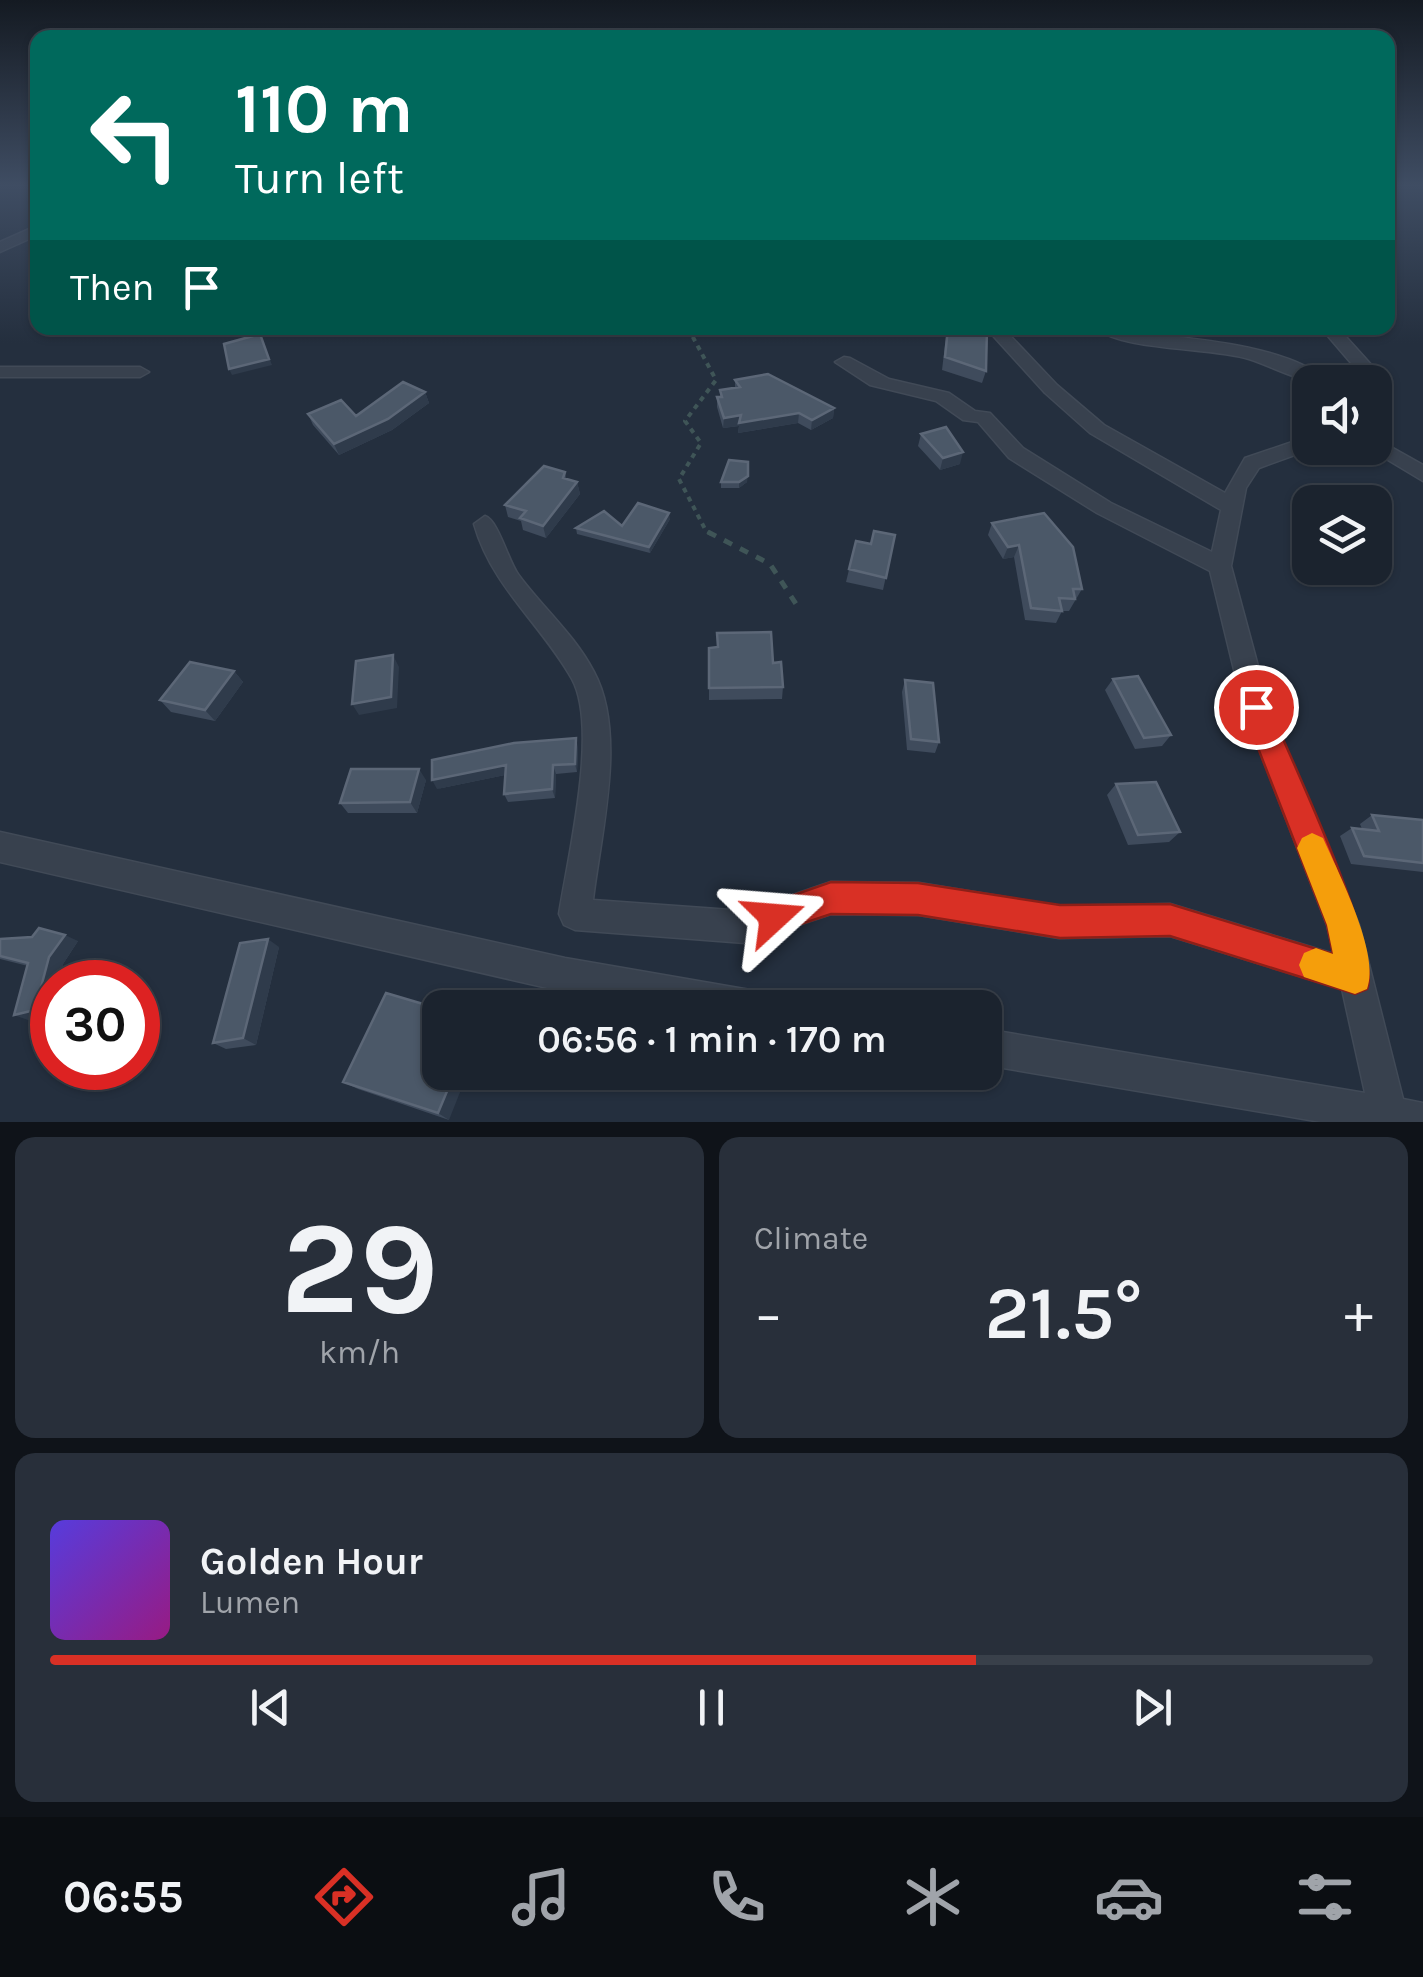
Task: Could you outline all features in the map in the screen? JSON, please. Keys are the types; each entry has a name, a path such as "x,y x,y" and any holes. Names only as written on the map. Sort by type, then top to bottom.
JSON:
{"street":[{"path":"1001,335 1050,388 1097,429 1233,507"},
{"path":"1123,335 1192,342 1254,355 1292,371"},
{"path":"1335,335 1363,365"},
{"path":"844,362 886,385 958,401 970,416 983,417 1016,453 1104,508 1220,566"},
{"path":"0,372 140,372"},
{"path":"1002,1049 1400,1120 1355,977 1343,925 1256,707 1220,566 1236,488 1252,462 1292,448"},
{"path":"1392,455 1423,474"},
{"path":"486,524 490,550 578,666 595,703 593,757 575,914 745,927 831,898 918,899 1060,922 1170,920 1355,977"},
{"path":"0,847 565,975 652,990"}],"path":[{"path":"692,335 716,380 684,421 701,443 679,479 706,532 770,564 800,610"}],"building":[{"path":"260,335 269,359 229,369 224,344"},
{"path":"947,335 987,335 986,371 945,357"},
{"path":"768,374 834,408 812,420 799,413 739,423 741,415 724,418 717,397 722,397 720,390 740,387 735,380"},
{"path":"403,382 425,392 388,419 334,444 308,414 341,400 356,416"},
{"path":"946,427 963,452 943,458 921,434"},
{"path":"729,460 748,462 748,476 739,482 721,482"},
{"path":"544,466 565,472 563,478 577,482 543,526 520,518 526,511 505,505"},
{"path":"638,503 669,513 649,547 576,528 604,511 622,526"},
{"path":"1044,513 1073,547 1082,589 1073,589 1075,599 1059,598 1062,611 1031,608 1019,545 1008,547 992,523"},
{"path":"874,531 895,535 886,578 849,569 856,541 871,544"},
{"path":"771,632 773,663 781,662 783,687 709,688 709,648 718,647 717,633"},
{"path":"393,655 391,697 352,704 356,661"},
{"path":"190,662 234,671 205,710 160,700"},
{"path":"1138,676 1171,735 1144,738 1113,679"},
{"path":"905,680 933,683 939,742 911,739"},
{"path":"576,738 575,764 553,765 552,789 504,794 506,765 432,780 432,760 514,743"},
{"path":"351,769 419,769 410,802 340,803"},
{"path":"1156,782 1180,832 1138,835 1116,784"},
{"path":"1372,815 1423,820 1423,863 1364,856 1352,828 1379,831"},
{"path":"39,928 65,935 48,960 30,960 30,1011 14,1015 28,963 0,956 0,939 32,937"},
{"path":"268,939 243,1038 213,1043 240,943"},
{"path":"386,993 422,1004 422,1090 448,1090 438,1113 343,1082"}],"slow traffic":[{"path":"1312,848 1343,925 1355,977 1316,965"}],"route":[{"path":"774,917 831,898 918,899 1060,922 1170,920 1355,977 1343,925 1256,707"}]}
